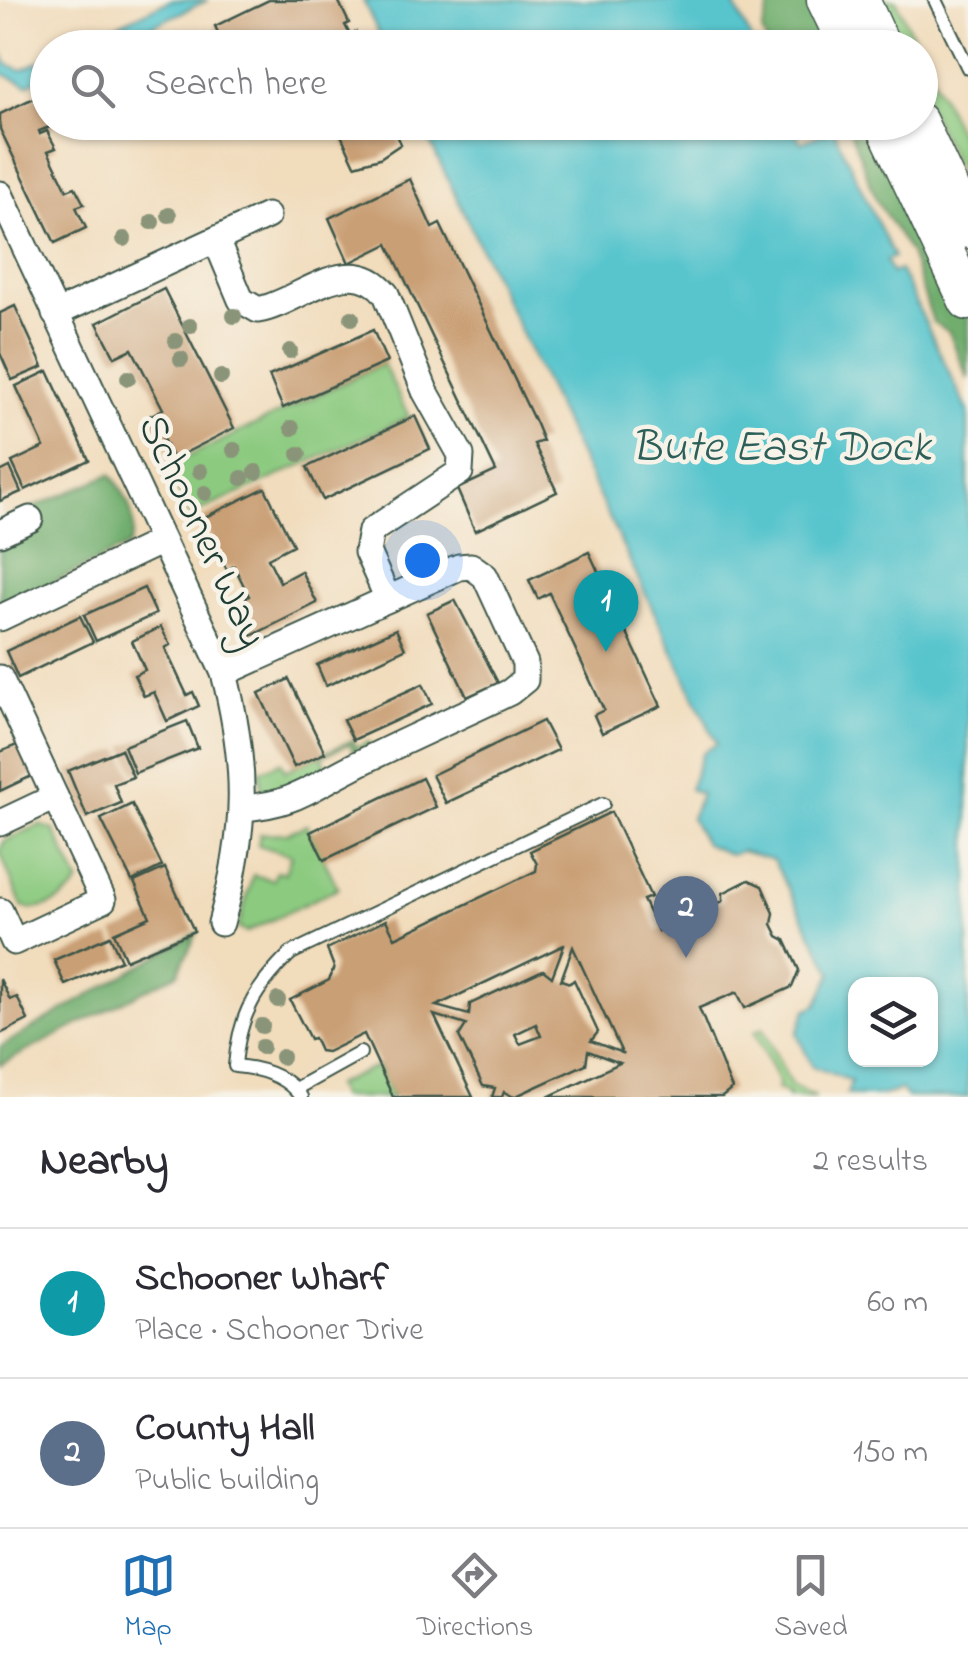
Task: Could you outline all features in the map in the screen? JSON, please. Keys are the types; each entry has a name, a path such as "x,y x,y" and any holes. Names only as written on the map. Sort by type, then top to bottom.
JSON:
{"main road":[{"path":"826,0 840,30"},
{"path":"860,0 874,30"},
{"path":"892,140 968,301"},
{"path":"926,140 968,229"}],"street":[{"name":"Schooner Way","path":"0,194 224,673 236,721 244,808 238,856 220,923"},
{"path":"56,314 267,216"},
{"path":"216,240 241,300 258,310 331,280 352,276 376,281 386,294 426,390 461,455 460,472 372,531 367,552 388,599"},
{"path":"0,533 30,519"},
{"path":"0,618 162,541"},
{"path":"224,673 459,567 471,566 485,576 525,663 525,680 510,692 350,768 296,799 276,806 244,808"},
{"path":"0,678 103,900 14,942 0,911"},
{"path":"0,823 56,798"}],"lane":[{"path":"936,0 968,68"},
{"path":"360,1054 298,1093 258,1068 235,1066 250,1003 262,982 291,953 603,804"}],"green space":[{"path":"772,0 811,0 824,30 763,30"},
{"path":"877,0 896,0 910,30 892,30"},
{"path":"938,88 968,152 968,191 938,127"},
{"path":"854,140 874,140 968,319 968,379 949,332 933,322 910,253 877,201"},
{"path":"383,364 409,417 191,515 168,466"},
{"path":"111,474 122,490 132,519 128,546 0,608 0,542 32,508"},
{"path":"353,740 356,748 369,742 371,746 356,756 350,743 322,756 328,770 262,800 260,771 281,762 285,771"},
{"path":"40,825 54,830 79,882 54,904 22,907 0,852 4,841"},
{"path":"307,825 338,888 247,932 238,928 253,875 273,880 277,871 285,873 291,855 258,845 260,834 287,833"},
{"path":"197,933 178,973 0,1065 0,1047"},
{"path":"763,1028 791,1085 816,1097 787,1097 788,1093 777,1089 779,1083 754,1032"},
{"path":"378,1066 393,1097 340,1097 335,1085"}],"water":[{"path":"171,0 208,0 144,30 107,30"},
{"path":"363,0 732,0 747,30 377,30"},
{"path":"0,48 7,64 21,70 30,66 30,84 27,85 1,73"},
{"name":"Bute East Dock","path":"429,140 838,140 894,257 886,260 891,273 900,270 968,411 968,1097 906,1097 900,1089 875,1096 847,1094 851,1081 812,1066 797,1034 806,1010 817,1005 832,973 773,860 741,851 731,855 705,844 691,818 701,794 689,789 703,752 717,744"}],"building":[{"path":"269,0 338,0 349,23 345,25 348,30 217,30 215,26"},
{"path":"30,100 30,140 52,140 56,148 48,151 67,190 75,187 84,204 76,207 86,228 55,243 0,129 0,114"},
{"path":"343,140 399,140 401,144 380,158 355,165"},
{"path":"410,179 432,228 440,224 536,424 543,441 534,444 557,492 475,531 457,489 496,471 388,244 349,263 329,218"},
{"path":"164,289 234,428 173,459 151,415 163,409 132,349 115,357 97,323"},
{"path":"15,306 43,367 12,380 0,353 0,313"},
{"path":"373,330 387,362 283,408 269,376"},
{"path":"48,371 89,460 25,490 12,462 44,447 16,386"},
{"path":"415,416 430,449 323,500 307,467"},
{"path":"10,467 21,492 0,501 0,472"},
{"path":"265,488 293,545 268,558 280,582 301,571 317,603 251,636 235,604 249,596 234,566 227,570 201,519"},
{"path":"589,552 661,706 602,733 594,715 604,710 549,593 538,599 529,580"},
{"path":"144,588 156,614 96,641 84,615"},
{"path":"455,600 498,683 467,697 427,613"},
{"path":"80,616 93,642 18,678 6,651"},
{"path":"161,627 170,645 165,648 187,695 193,692 199,706 167,721 154,692 144,696 134,675 145,670 132,641"},
{"path":"396,629 405,649 326,686 317,665"},
{"path":"289,679 325,753 294,767 259,693"},
{"path":"423,684 432,704 353,740 343,720"},
{"path":"187,721 198,748 135,773 124,746"},
{"path":"543,721 558,750 446,803 432,775"},
{"path":"19,744 34,775 0,791 0,752"},
{"path":"121,749 133,777 114,784 121,803 87,817 68,771"},
{"path":"422,778 436,807 324,860 310,832"},
{"path":"132,804 162,866 132,881 101,819"},
{"path":"611,812 651,897 643,900 658,931 723,901 723,893 749,880 762,886 774,913 772,924 785,940 799,970 792,987 745,1008 737,992 699,1008 732,1089 722,1097 548,1097 620,1063 588,1051 586,1064 514,1097 504,1092 502,1097 492,1097 495,1088 483,1086 459,1036 466,1025 434,1015 473,1097 393,1097 364,1034 327,1052 320,1051 290,1000 329,980 334,967 327,949 386,920 395,938 536,871 530,851","holes":["564,945 552,977 543,970 470,1004 469,1015 436,1006","573,947 622,1053 591,1041 598,1032 574,980 561,980","536,1024 541,1036 520,1044 515,1034"]},
{"path":"165,868 194,931 126,960 114,933 150,917 134,882"},
{"path":"110,936 121,960 65,985 54,960"},
{"path":"0,979 10,1000 17,997 28,1020 0,1034"}],"place":[{"name":"Schooner Wharf","path":"606,652"},
{"name":"County Hall","path":"686,958"}]}
